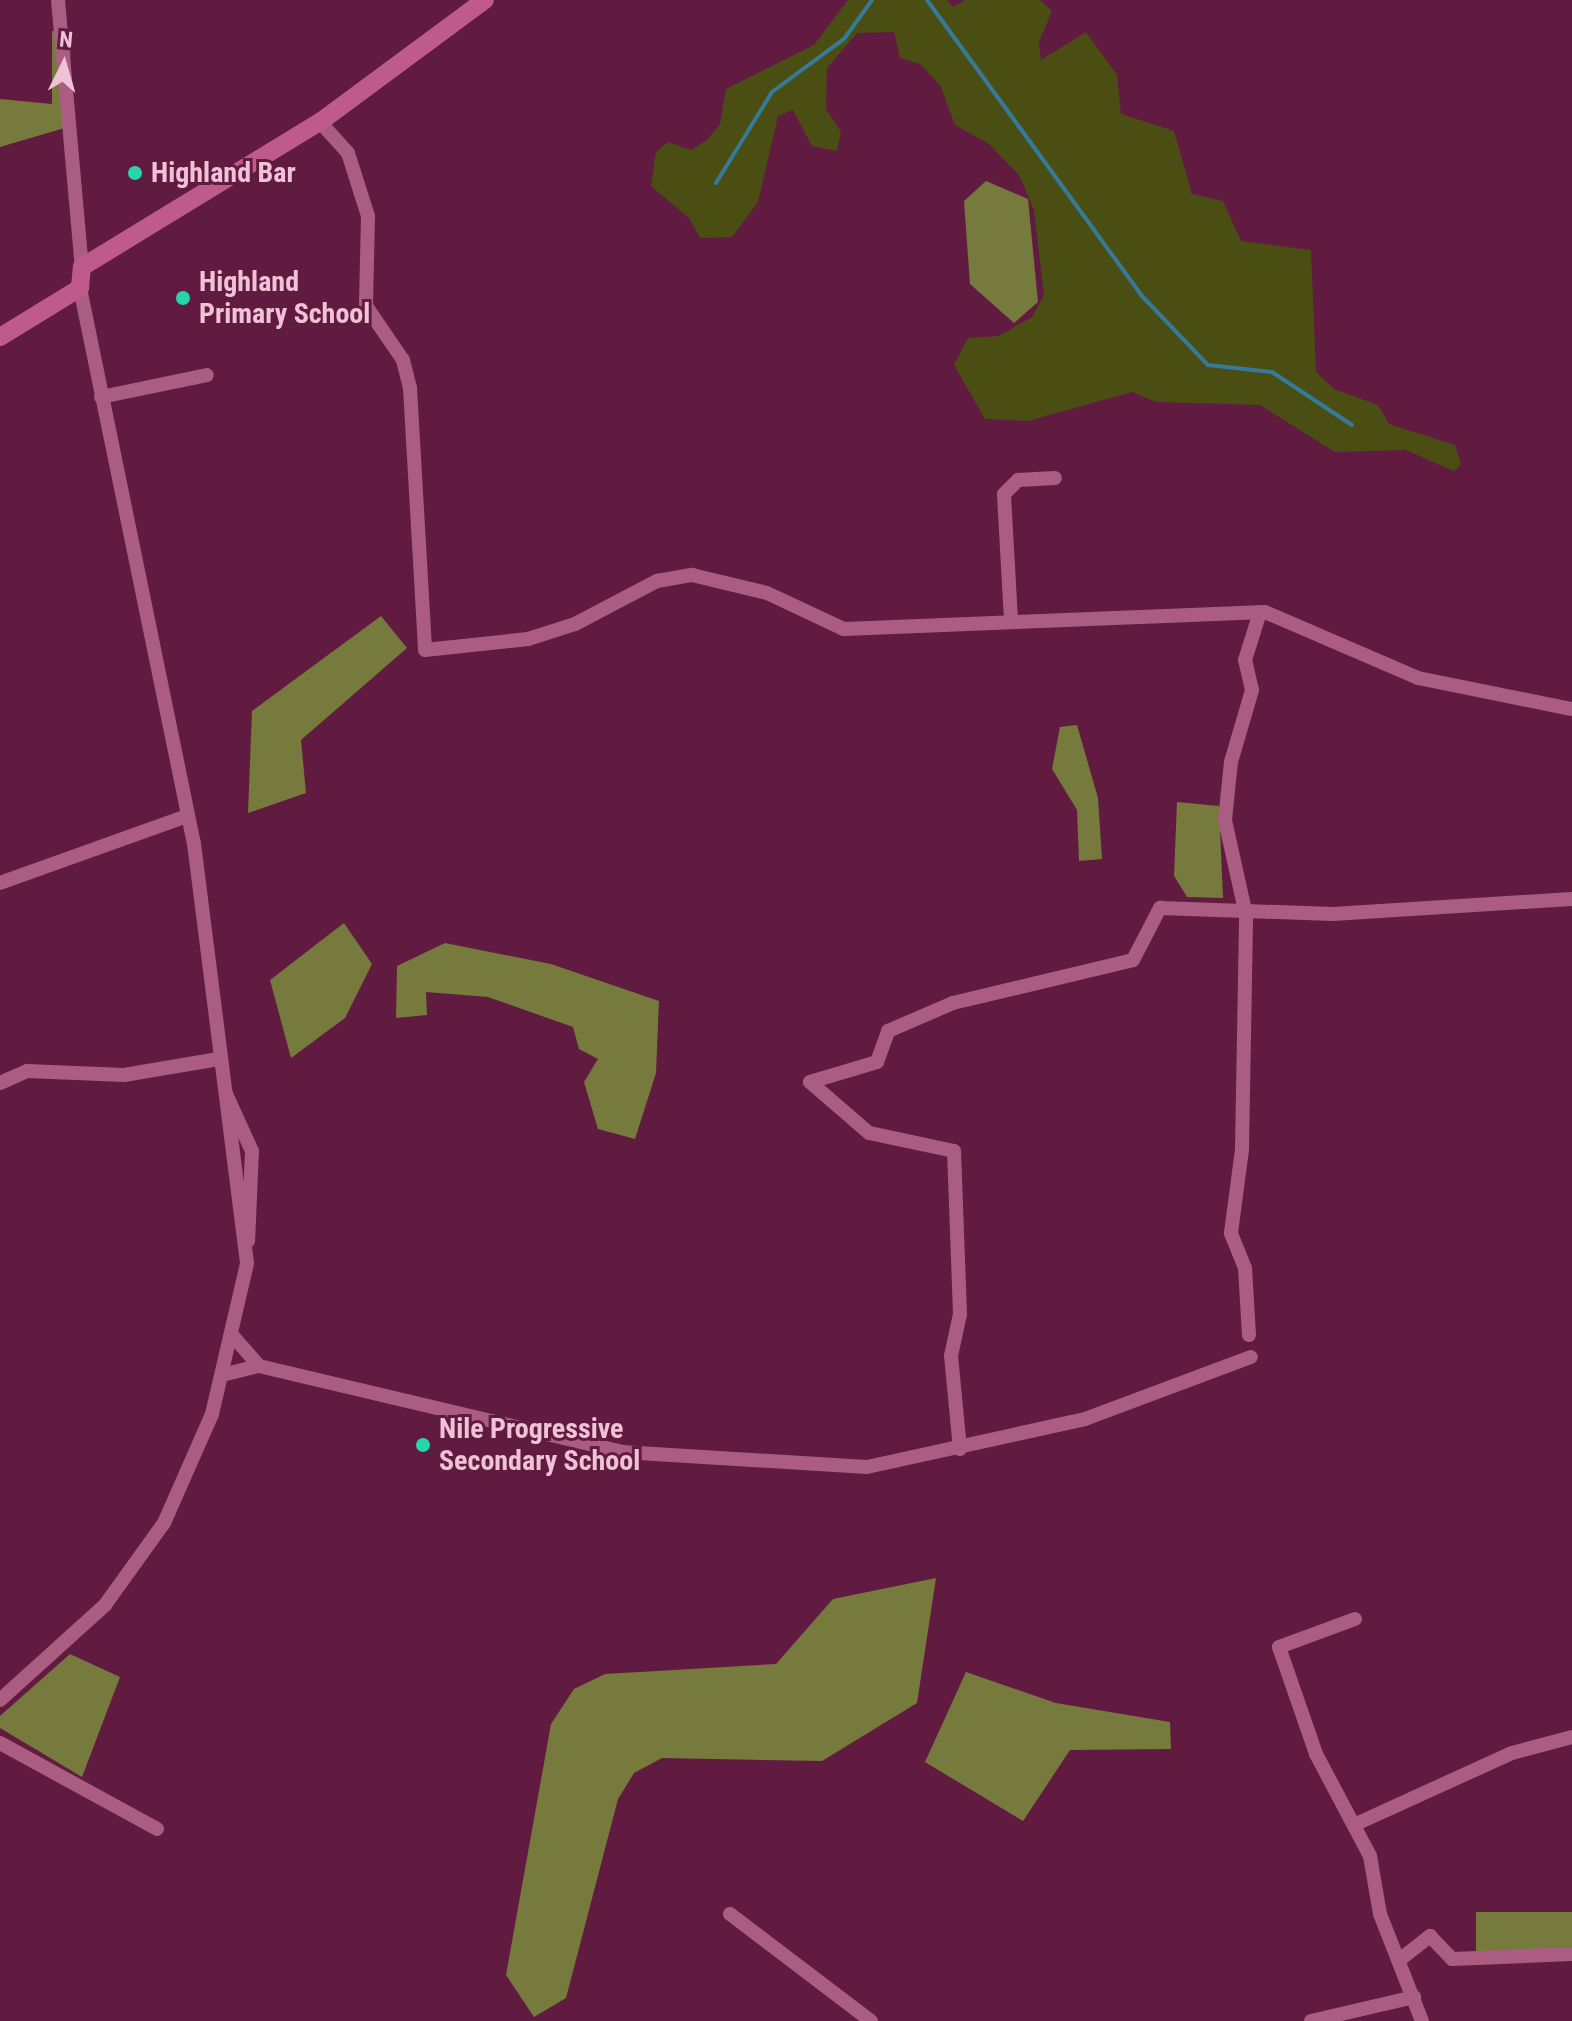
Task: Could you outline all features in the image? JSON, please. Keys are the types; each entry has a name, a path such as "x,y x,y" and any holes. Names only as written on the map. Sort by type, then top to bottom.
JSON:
{"main road":[{"path":"0,337 80,288 82,267 320,122 485,0"}],"street":[{"path":"58,0 82,267"},
{"path":"320,122 348,153 368,216 366,306 403,360 410,388 425,650 528,639 575,624 657,581 692,575 767,593 844,629 1260,612 1418,678 1572,709"},
{"path":"80,288 187,816 247,1250"},
{"path":"101,397 207,375"},
{"path":"1011,620 1004,494 1018,480 1055,478"},
{"path":"1249,1335 1245,1268 1231,1233 1242,1150 1246,915 1225,820 1231,762 1252,690 1245,660 1260,612"},
{"path":"0,883 88,845 187,816"},
{"path":"960,1449 951,1356 960,1314 954,1151 869,1133 810,1082 877,1062 888,1031 953,1003 1133,960 1160,908 1217,906 1246,915 1572,899"},
{"path":"0,1083 27,1071 124,1075 219,1059"},
{"path":"0,1700 105,1605 164,1523 222,1375 247,1250 255,1178 248,1132 226,1093"},
{"path":"232,1335 259,1366"},
{"path":"222,1375 259,1366 622,1452 867,1467 960,1449 1085,1419 1251,1357"},
{"path":"1355,1619 1279,1647 1327,1774 1356,1824 1380,1891 1380,1914 1402,1958 1422,2021"},
{"path":"1356,1824 1512,1753 1572,1737"},
{"path":"0,1743 157,1829"},
{"path":"730,1914 871,2021"},
{"path":"1402,1958 1430,1936 1452,1959 1572,1954"},
{"path":"1311,2021 1414,1997"}],"shaded area":[{"path":"848,0 947,0 953,7 965,0 1040,0 1052,11 1039,42 1041,60 1086,32 1117,75 1121,114 1174,131 1192,194 1223,201 1241,241 1311,250 1316,372 1334,389 1378,405 1389,424 1455,445 1461,464 1454,471 1406,450 1335,452 1260,405 1156,402 1132,392 1028,421 985,419 954,365 968,338 999,336 1032,317 1044,295 1034,210 1019,175 989,144 955,125 940,85 920,64 900,58 894,32 857,33 827,68 826,109 841,132 837,151 812,146 793,110 778,116 758,202 732,237 700,238 689,218 651,186 656,152 668,142 691,150 707,140 720,124 726,89 814,45"}],"green space":[{"path":"52,31 71,33 68,127 0,147 0,99 52,104"},
{"path":"986,181 1028,199 1038,302 1014,323 970,284 964,201"},
{"path":"381,616 407,648 301,740 306,793 248,813 252,711"},
{"path":"1077,725 1098,798 1102,859 1079,861 1077,810 1052,769 1060,727"},
{"path":"1177,802 1219,806 1223,898 1187,897 1174,876"},
{"path":"344,923 372,964 345,1018 291,1058 270,980"},
{"path":"445,943 551,964 659,1001 656,1073 635,1139 598,1129 584,1082 598,1059 579,1049 573,1027 488,997 426,992 427,1015 396,1018 397,966"},
{"path":"936,1578 917,1703 822,1761 662,1758 634,1773 618,1799 566,1998 534,2017 506,1975 551,1724 574,1689 605,1674 776,1664 833,1599"},
{"path":"70,1654 120,1677 82,1777 0,1728 0,1716"},
{"path":"966,1672 1056,1703 1170,1722 1171,1749 1070,1750 1023,1821 925,1762"},
{"path":"1476,1912 1572,1912 1572,1960 1476,1960"}],"waterway":[{"path":"716,183 772,92 844,39 872,0"},
{"path":"927,0 1141,295 1208,365 1272,372 1352,425"}],"place":[{"name":"Highland Bar","path":"135,173"},
{"name":"Highland Primary School","path":"183,298"},
{"name":"Nile Progressive Secondary School","path":"423,1445"}]}
